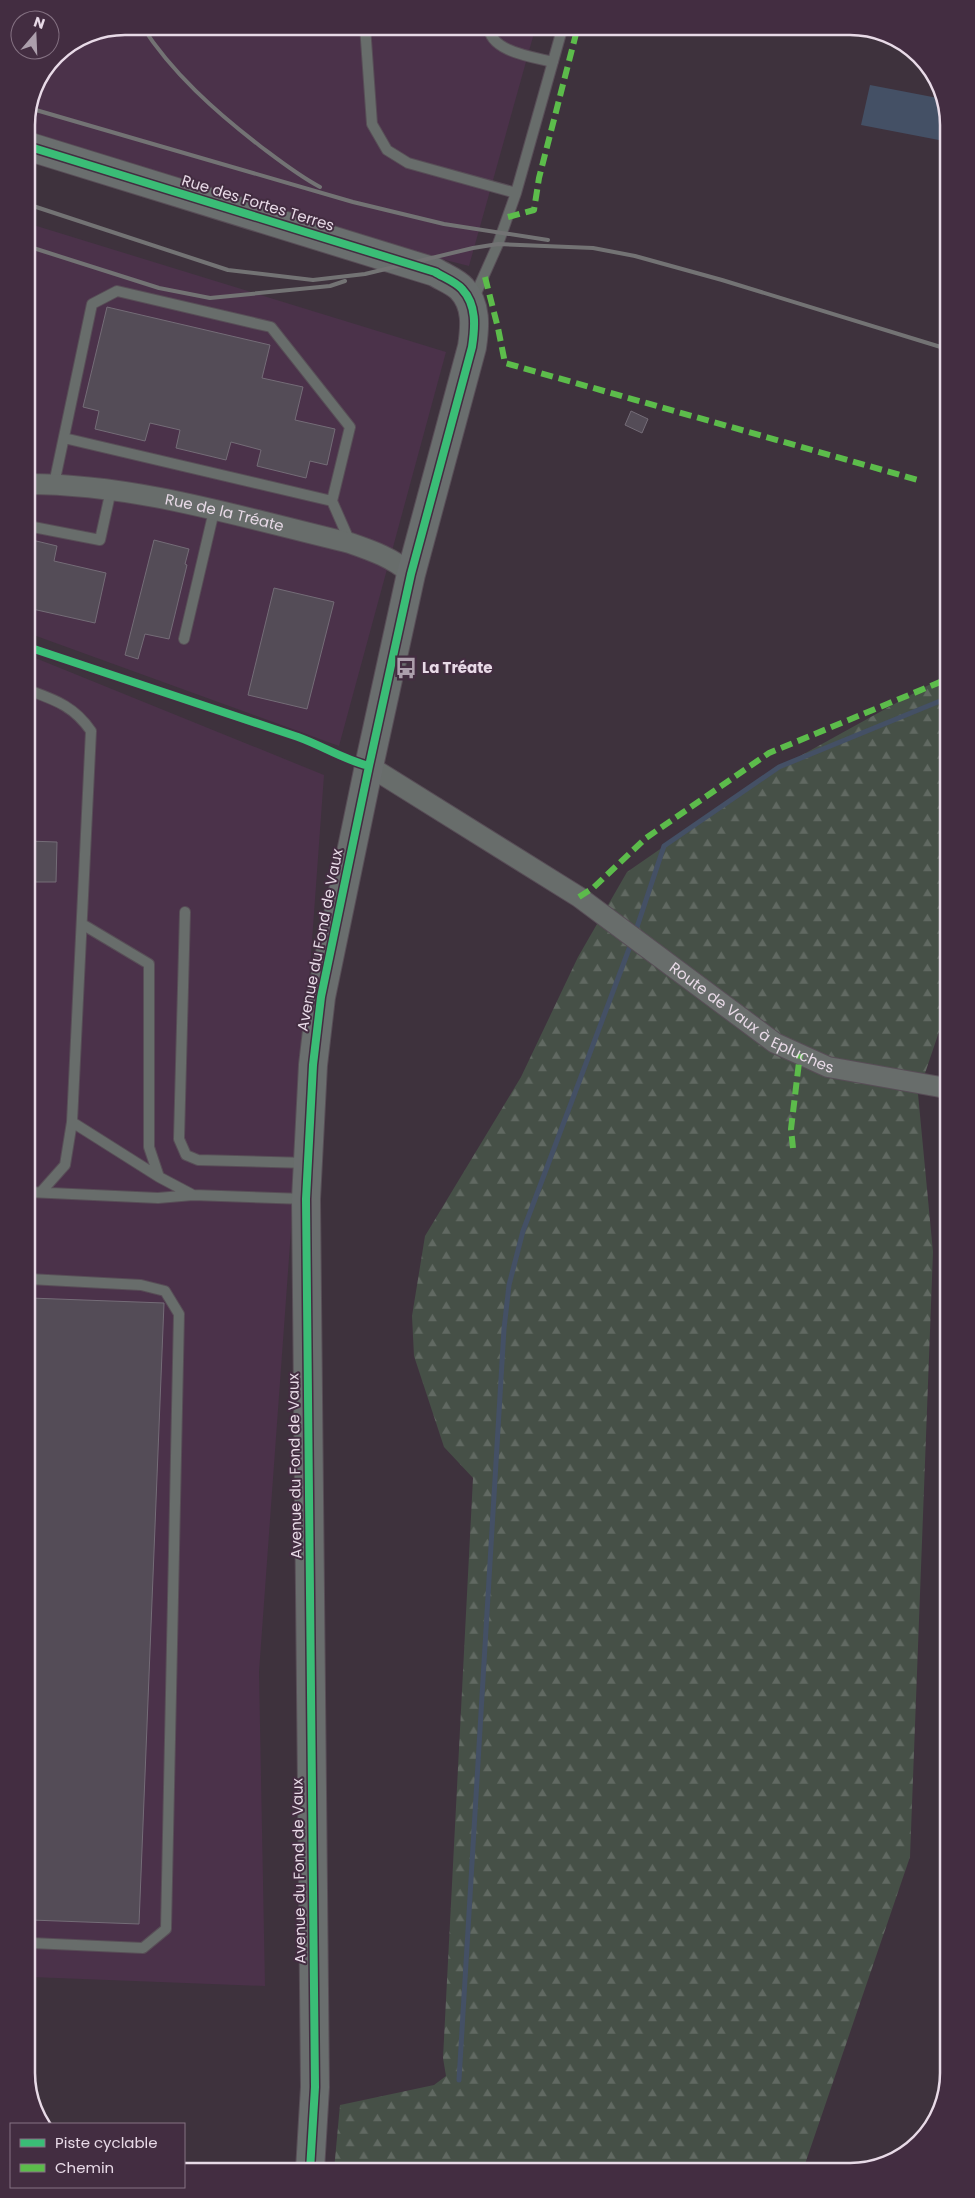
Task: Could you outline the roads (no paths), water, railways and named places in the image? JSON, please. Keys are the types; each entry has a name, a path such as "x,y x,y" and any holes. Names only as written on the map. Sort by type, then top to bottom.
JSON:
{"street":[{"name":"Rue des Fortes Terres","path":"35,149 435,272 462,289 471,304"},
{"name":"Avenue du Fond de Vaux","path":"310,2163 315,2077 306,1199 313,1065 321,997 368,766 411,574 472,347 475,325 471,304"},
{"name":"Rue de la Tréate","path":"35,484 54,484 145,494 350,543 379,553 401,565 411,574"},
{"name":"Route de Vaux à Epluches","path":"368,766 580,898 775,1043 828,1067 940,1087"}],"lane":[{"path":"366,35 372,124 387,150 408,163 516,193"},
{"path":"491,35 498,44 513,52 553,62"},
{"path":"471,304 498,244 516,193 561,35"},
{"path":"54,484 92,304 117,291 271,327 350,427 332,501 350,543"},
{"path":"64,438 332,501"},
{"path":"35,527 100,540 111,490"},
{"path":"184,639 214,511"},
{"path":"35,693 61,703 81,717 91,731 72,1122 65,1165 41,1192"},
{"path":"185,912 179,1139 186,1155 198,1160 308,1163"},
{"path":"82,924 149,964 148,1146 159,1176"},
{"path":"72,1122 159,1176 193,1194"},
{"path":"35,1192 158,1198 193,1194 306,1199"},
{"path":"35,1279 141,1285 165,1291 179,1314 166,1929 142,1948 35,1943"}],"water":[{"path":"870,85 936,98 939,114 940,140 861,125"}],"waterway":[{"path":"635,933 664,846 779,767 940,701"},
{"path":"459,2080 504,1329 509,1285 523,1231 632,941"}],"railway":[{"path":"148,35 181,76 211,105 275,157 320,187"},
{"path":"37,110 353,202 444,224 548,240"},
{"path":"35,207 228,270 313,280 365,274 473,248 498,244 593,248 635,256 722,280 940,347"},
{"path":"35,249 159,288 210,298 330,286 345,281"}],"place":[{"name":"La Tréate","path":"406,668"}]}
